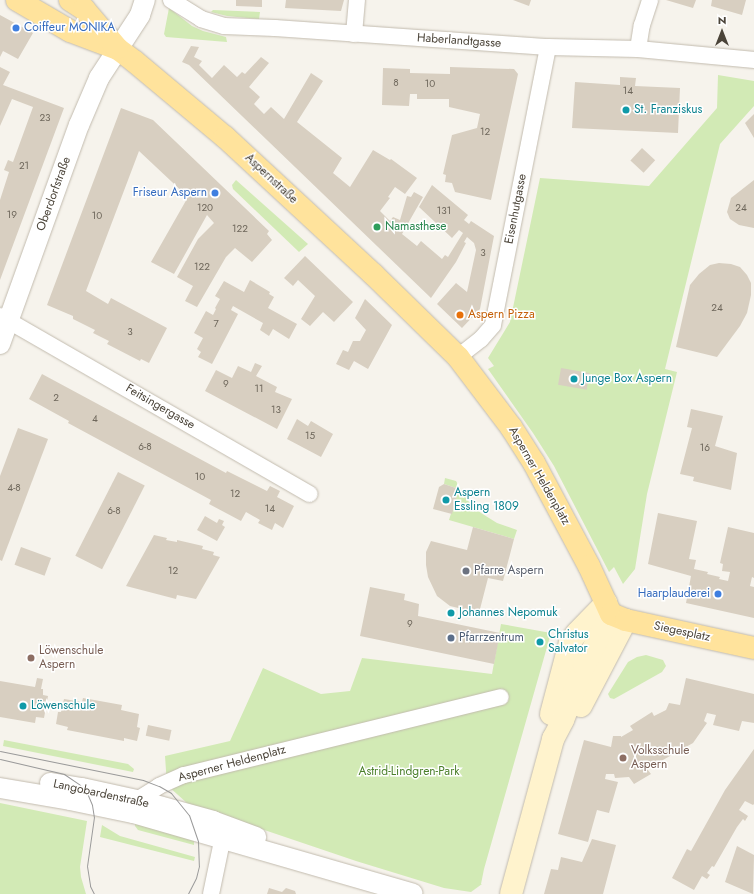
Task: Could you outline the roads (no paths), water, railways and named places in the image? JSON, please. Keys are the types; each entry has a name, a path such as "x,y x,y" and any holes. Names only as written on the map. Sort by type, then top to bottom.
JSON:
{"main road":[{"path":"17,0 70,31 118,49"},
{"path":"70,0 84,9 118,49"},
{"name":"Aspernstraße","path":"118,49 225,137 373,274 458,357"},
{"name":"Asperner Heldenplatz","path":"458,357 503,415 534,463 614,612"},
{"path":"511,894 553,738 550,716 570,642 577,633 614,612"},
{"path":"553,738 572,723 614,612"},
{"name":"Siegesplatz","path":"614,612 754,648"}],"street":[{"name":"Aspernstraße","path":"89,0 118,49"},
{"name":"Oberdorfstraße","path":"0,344 5,318 98,78 140,16 145,0"},
{"name":"Haberlandtgasse","path":"171,0 201,19 224,26 275,28 548,47 638,49 754,60"},
{"path":"354,34 358,0"},
{"path":"638,49 642,25 650,0"},
{"name":"Eisenhutgasse","path":"458,357 480,339 493,325 548,47"},
{"name":"Feitsingergasse","path":"5,318 310,494"},
{"name":"Asperner Heldenplatz","path":"135,806 159,786 184,775 501,697"},
{"name":"Langobardenstraße","path":"0,775 82,788 135,806"},
{"name":"Langobardenstraße","path":"0,788 70,800 135,806 202,818 223,833"},
{"path":"135,806 223,833 262,840 287,859 412,894"},
{"path":"211,894 223,833"}],"tram line":[{"path":"0,751 143,780 159,786 171,793 189,815 198,841 199,866 196,878 188,894"},
{"path":"0,759 64,774 79,784 87,793 92,805 94,817 87,866 90,886 94,894"}],"place":[{"name":"Coiffeur MONIKA","path":"16,28"},
{"name":"St. Franziskus","path":"626,110"},
{"name":"Friseur Aspern","path":"215,193"},
{"name":"Namasthese","path":"377,227"},
{"name":"Aspern Pizza","path":"460,315"},
{"name":"Junge Box Aspern","path":"574,379"},
{"name":"Aspern Essling 1809","path":"446,500"},
{"name":"Pfarre Aspern","path":"466,571"},
{"name":"Haarplauderei","path":"718,594"},
{"name":"Johannes Nepomuk","path":"451,613"},
{"name":"Pfarrzentrum","path":"451,638"},
{"name":"Christus Salvator","path":"540,642"},
{"name":"Löwenschule Aspern","path":"31,658"},
{"name":"Löwenschule","path":"23,706"},
{"name":"Volksschule Aspern","path":"623,758"}],"park label":[{"name":"Astrid-Lindgren-Park","path":"409,772"}]}
